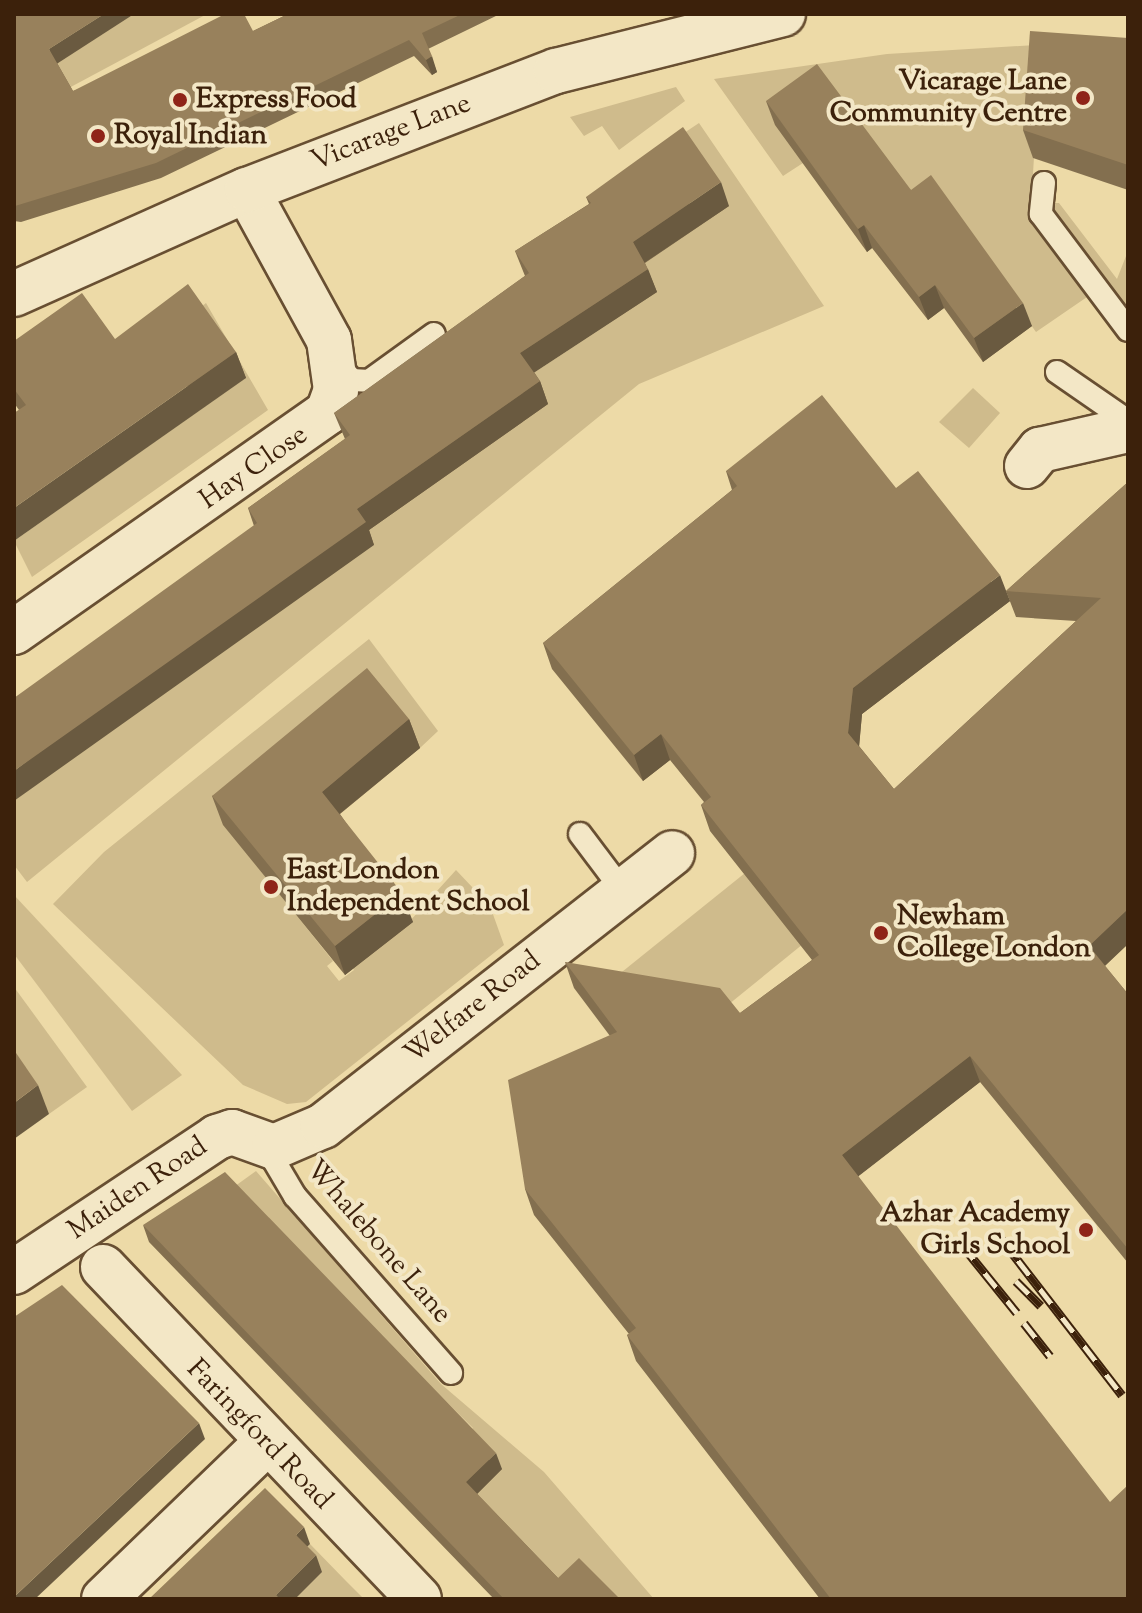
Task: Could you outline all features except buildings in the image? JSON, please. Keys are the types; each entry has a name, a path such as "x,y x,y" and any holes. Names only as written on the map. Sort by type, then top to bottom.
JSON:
{"street":[{"name":"Vicarage Lane","path":"14,294 247,190 556,71 718,21 783,14"},
{"path":"247,190 333,360"},
{"name":"Hay Close","path":"14,632 312,429 336,390 333,360"},
{"path":"1027,466 1040,450 1128,430"},
{"name":"Welfare Road","path":"266,1147 323,1126 672,853"},
{"name":"Maiden Road","path":"14,1272 217,1137 232,1132 266,1147"},
{"name":"Faringford Road","path":"103,1267 265,1444 419,1599"},
{"path":"104,1599 265,1444"}],"lane":[{"path":"1044,183 1041,214 1128,330"},
{"path":"333,360 352,380 369,381 434,334"},
{"path":"1057,372 1128,421"},
{"path":"580,834 623,891"},
{"name":"Whalebone Lane","path":"266,1147 295,1196 451,1373"}],"shaded area":[{"path":"14,14 207,14 67,89"},
{"path":"1051,44 1040,60 1030,222 1087,297 1036,332 940,199 803,163 783,176 714,79 887,54"},
{"path":"676,87 685,101 619,150 602,126 584,136 570,117"},
{"path":"699,123 824,306 639,384 27,882 14,865 14,801 365,532 529,376 656,292 641,265 681,135"},
{"path":"1049,203 1059,203 1117,279 1128,251 1128,314"},
{"path":"206,303 268,410 32,577 14,541 245,378 197,310"},
{"path":"973,388 1000,413 969,448 939,422"},
{"name":"East London Independent School","path":"369,639 438,731 420,748 378,697 223,824 333,961 327,966 339,981 354,970 342,954 399,933 456,870 490,906 504,945 306,1102 287,1104 243,1085 53,904 104,852"},
{"path":"745,873 803,944 718,1013 597,992"},
{"path":"14,895 182,1075 132,1111 14,954"},
{"path":"14,987 87,1087 49,1114 14,1064"},
{"path":"256,1171 441,1384 544,1472 654,1599 564,1594 472,1499 467,1435 473,1428 231,1189"},
{"path":"310,1544 346,1581 364,1599 266,1599"}],"railway":[{"path":"996,1232 1122,1395"},
{"path":"962,1245 1017,1313"},
{"path":"1016,1281 1041,1306"},
{"path":"1024,1323 1050,1356"}],"place":[{"name":"Vicarage Lane Community Centre","path":"1083,98"},
{"name":"Express Food","path":"180,100"},
{"name":"Royal Indian","path":"98,136"},
{"name":"East London Independent School","path":"271,887"},
{"name":"Newham College London","path":"881,933"},
{"name":"Azhar Academy Girls School","path":"1086,1230"}]}
